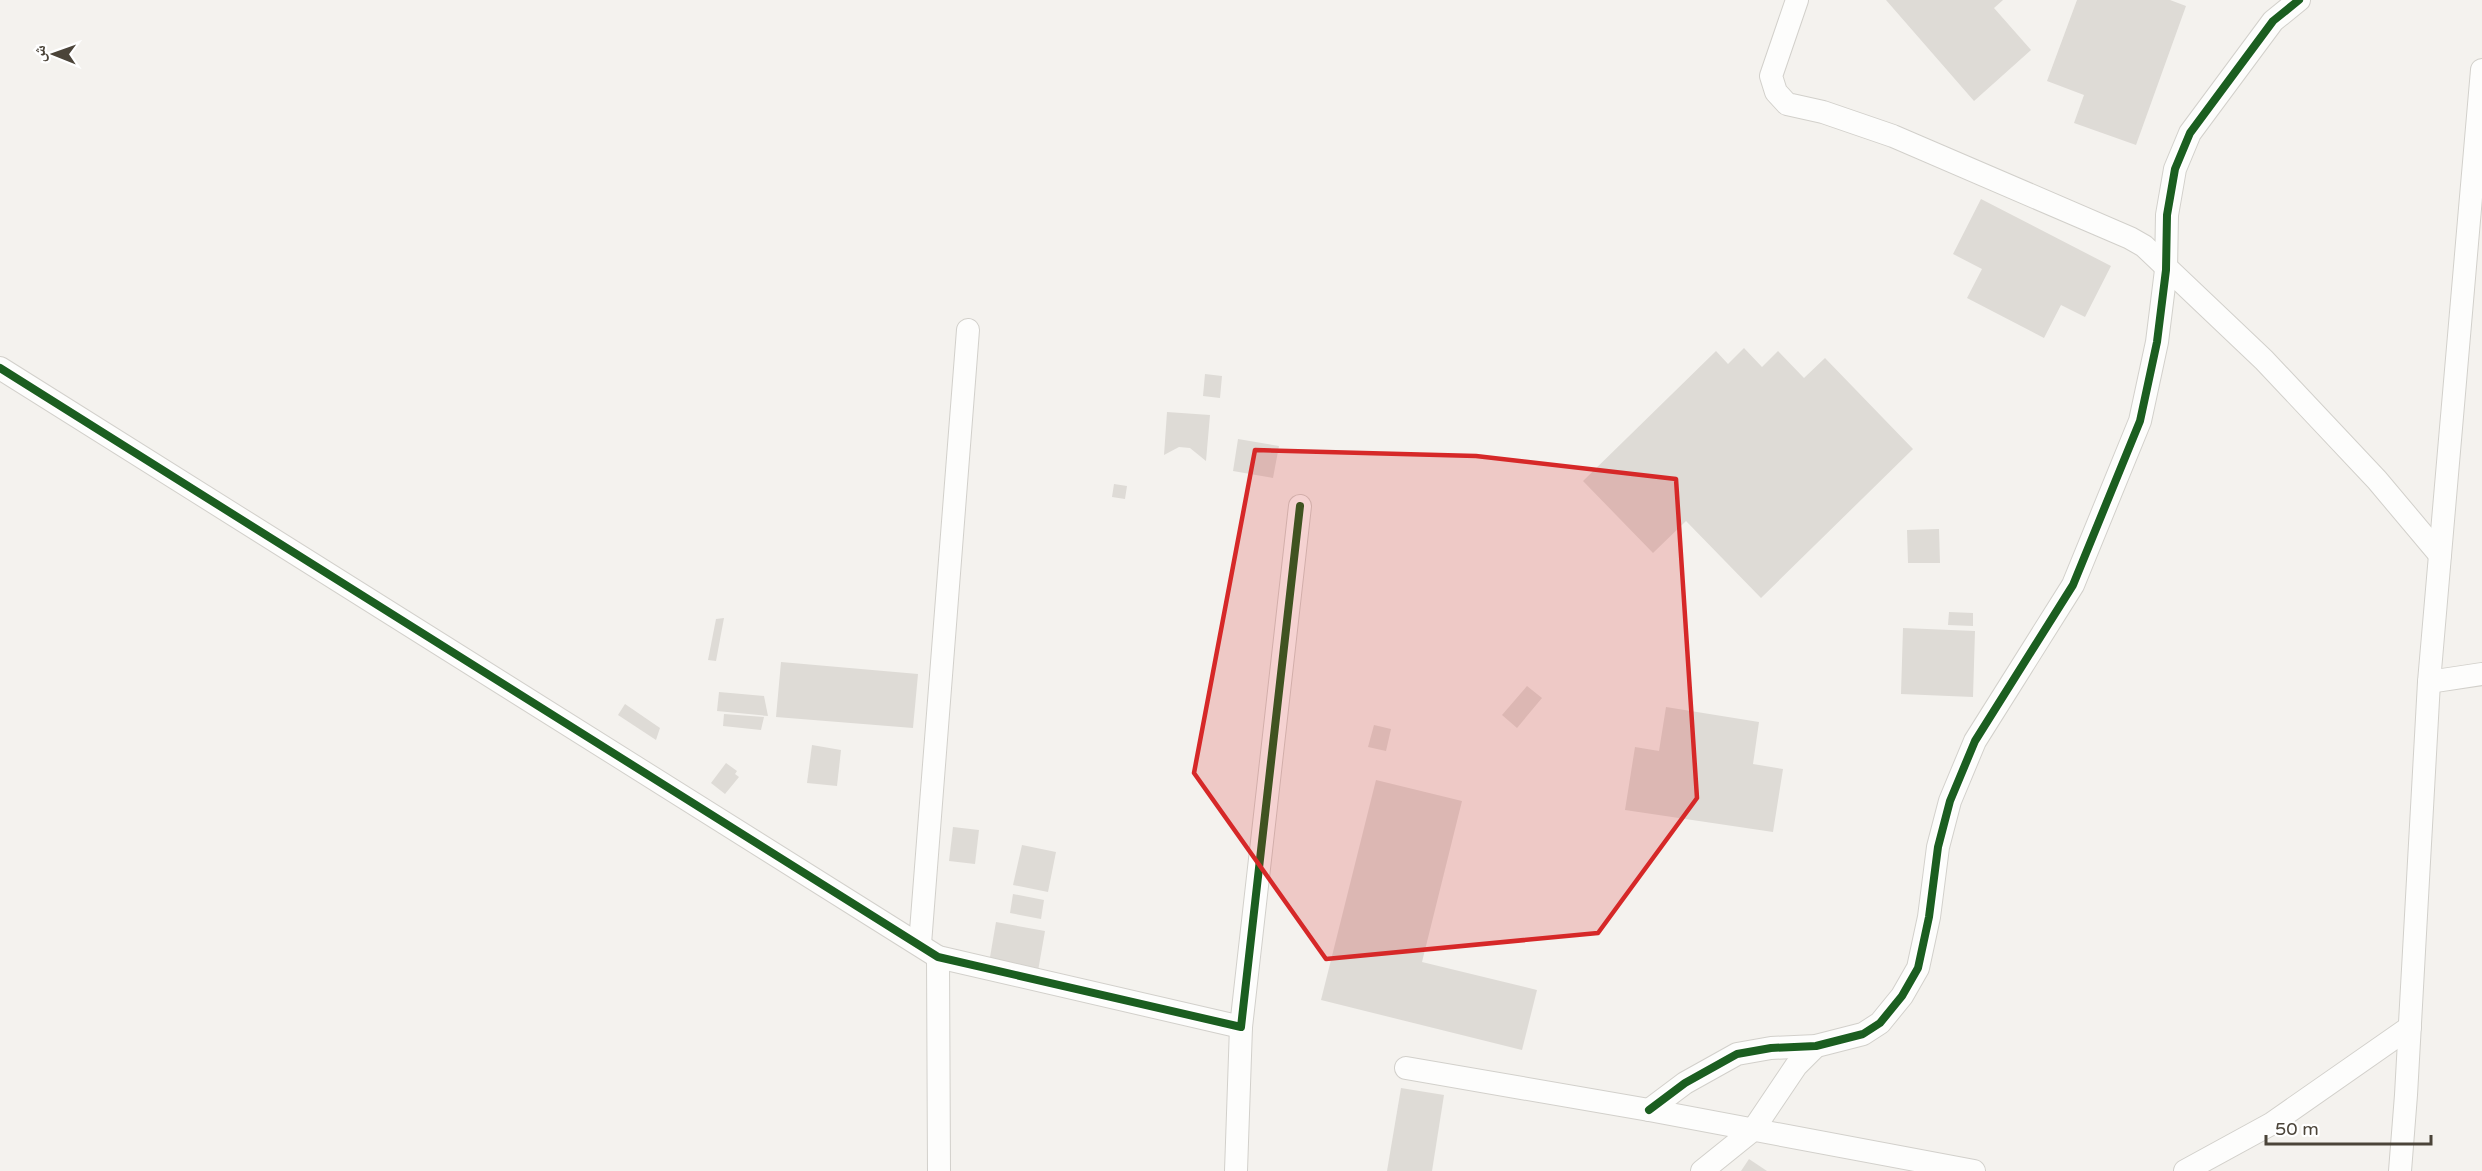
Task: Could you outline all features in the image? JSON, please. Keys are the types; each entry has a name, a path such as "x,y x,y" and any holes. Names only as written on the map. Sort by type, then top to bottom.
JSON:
{"street":[{"path":"1797,0 1772,76 1776,92 1787,104 1823,112 1893,136 2144,246 2166,270 2264,360 2377,480 2440,555"},
{"path":"1649,1110 1685,1083 1737,1054 1771,1048 1816,1046 1848,1039 1880,1023 1902,996 1918,968 1929,917 1938,847 1950,801 1975,741 2073,585 2140,421 2157,342 2166,270 2167,215 2173,181 2190,133 2273,21 2299,0"},
{"path":"2400,1171 2429,682 2482,70"},
{"path":"939,1171 929,950 968,330"},
{"path":"0,368 929,950 1241,1027"},
{"path":"1236,1171 1241,1027 1300,506"},
{"path":"2429,682 2482,674"},
{"path":"2185,1171 2271,1124 2410,1027"},
{"path":"1702,1171 1753,1130 1796,1066 1816,1046"},
{"path":"1406,1068 1649,1110 1974,1171"}],"highlighted area":[{"path":"1255,450 1476,456 1676,479 1697,798 1598,933 1326,959 1194,773"}],"building":[{"path":"1886,0 2003,0 1994,8 2031,50 1974,101"},
{"path":"2077,0 2170,0 2186,6 2136,145 2074,123 2084,95 2047,81"},
{"path":"1981,199 2111,266 2085,317 2061,305 2044,338 1967,298 1982,269 1953,254"},
{"path":"1744,348 1762,367 1778,351 1804,378 1825,358 1913,449 1761,598 1686,521 1653,553 1583,481 1716,351 1728,364"},
{"path":"1205,374 1222,376 1220,398 1203,396"},
{"path":"1167,412 1210,415 1206,461 1190,448 1179,447 1164,455"},
{"path":"1238,439 1279,446 1273,478 1233,471"},
{"path":"1114,484 1127,486 1125,499 1112,497"},
{"path":"1939,529 1940,563 1908,563 1907,530"},
{"path":"1949,612 1973,613 1973,626 1948,625"},
{"path":"724,618 716,661 708,660 716,619"},
{"path":"1903,628 1975,631 1973,697 1901,694"},
{"path":"781,662 918,674 913,728 776,717"},
{"path":"1527,686 1542,698 1517,728 1502,715"},
{"path":"719,692 764,696 768,716 717,711"},
{"path":"625,704 660,728 656,740 618,715"},
{"path":"1666,707 1759,722 1753,764 1783,769 1773,832 1625,810 1635,747 1659,751"},
{"path":"724,714 764,717 761,730 723,726"},
{"path":"1374,725 1391,729 1386,751 1368,747"},
{"path":"812,745 841,750 837,786 807,783"},
{"path":"726,763 737,771 735,774 739,777 725,794 711,783"},
{"path":"1376,780 1462,801 1422,962 1537,990 1522,1050 1321,1000"},
{"path":"953,827 979,830 975,864 949,861"},
{"path":"1022,845 1056,852 1048,892 1013,885"},
{"path":"1013,894 1044,900 1041,919 1010,913"},
{"path":"996,922 1045,931 1038,971 989,963"},
{"path":"1401,1088 1444,1095 1432,1171 1387,1171"},
{"path":"1749,1159 1767,1171 1741,1171"}],"cycle path":[{"path":"1649,1110 1685,1083 1737,1054 1771,1048 1816,1046 1863,1034 1880,1023 1902,996 1918,968 1929,917 1938,847 1950,801 1975,741 2073,585 2140,421 2157,342 2166,270 2167,215 2175,169 2190,133 2273,21 2299,0"},
{"path":"0,368 938,957 1241,1027 1300,506"}]}
